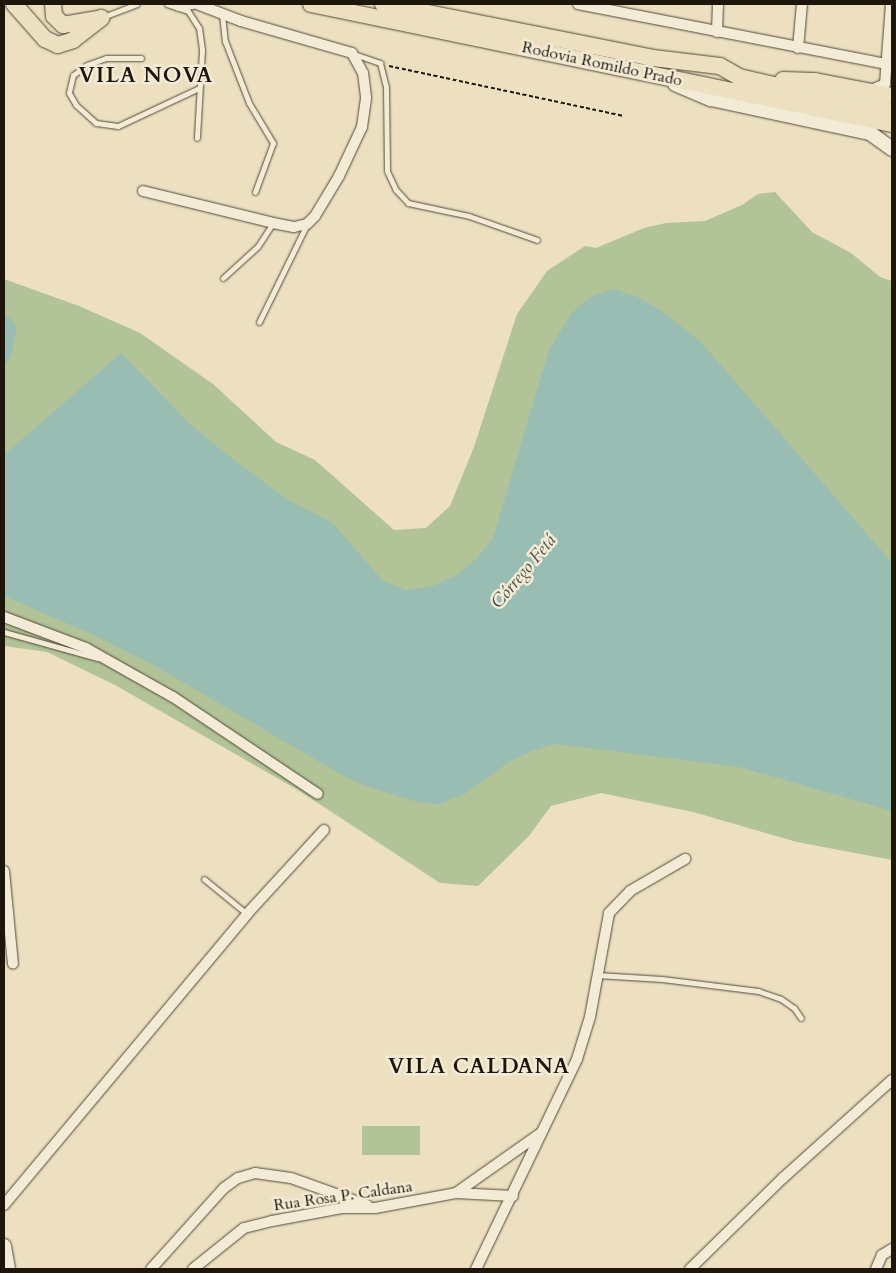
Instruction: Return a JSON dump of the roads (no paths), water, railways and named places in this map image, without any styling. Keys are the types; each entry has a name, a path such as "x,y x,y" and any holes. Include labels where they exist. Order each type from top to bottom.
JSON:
{"main road":[{"path":"14,4 45,39 58,45 74,40 101,18"},
{"path":"53,4 54,16 64,25 101,18"},
{"name":"Rodovia Romildo Prado","path":"311,4 892,124"},
{"name":"Rodovia Romildo Prado","path":"383,4 653,58 720,66 739,77 892,112"},
{"path":"720,66 772,78 892,96"}],"street":[{"path":"179,6 193,4"},
{"path":"143,191 273,223 294,226 307,224 315,216 339,176 362,128 366,97 363,72 352,52 241,21 222,12 197,4"},
{"path":"578,4 624,8 717,32 889,65"},
{"path":"717,32 718,4"},
{"path":"798,48 802,4"},
{"path":"865,91 885,84 889,65 891,4"},
{"path":"651,74 711,99 870,134 892,149"},
{"path":"4,617 86,648 172,698 318,794"},
{"path":"4,1205 247,914 324,830"},
{"path":"476,1269 513,1196 577,1059 590,1017 609,913 615,904 630,891 685,859"},
{"path":"4,871 13,964"},
{"path":"690,1269 783,1178 892,1080"},
{"path":"456,1193 543,1132"},
{"path":"151,1269 224,1188 238,1178 255,1173 291,1178 375,1208"},
{"name":"Rua Rosa P. Caldana","path":"193,1269 244,1228 342,1208 375,1208 456,1193 513,1196"},
{"path":"4,1246 8,1269"},
{"path":"876,1269 882,1255 892,1249"}],"lane":[{"path":"101,18 137,4"},
{"path":"167,4 179,6 195,18 199,28 202,50 198,138"},
{"path":"222,12 223,33 230,55 249,103 273,143 255,192"},
{"path":"352,52 380,62 386,87 387,171 396,190 408,202 495,224 537,240"},
{"path":"141,58 106,58 88,65 73,75 69,93 76,105 96,123 118,126 199,88"},
{"path":"224,278 258,246 273,223"},
{"path":"259,322 307,224"},
{"path":"4,632 110,662"},
{"path":"204,880 247,914"},
{"path":"597,975 662,979 758,991 781,1000 794,1008 801,1018"}],"water":[{"name":"Córrego Fetá","path":"613,289 638,297 660,310 701,342 892,563 892,811 739,767 556,744 532,751 509,762 466,793 439,805 414,801 366,786 342,775 155,666 87,632 4,596 4,455 121,353 188,422 221,450 288,500 333,523 383,581 407,590 432,586 457,575 477,558 493,538 549,350 571,314 590,297"},
{"path":"4,312 17,327 11,356 4,368"}],"district":[{"name":"VILA NOVA","path":"146,76"},
{"name":"VILA CALDANA","path":"479,1067"}]}
